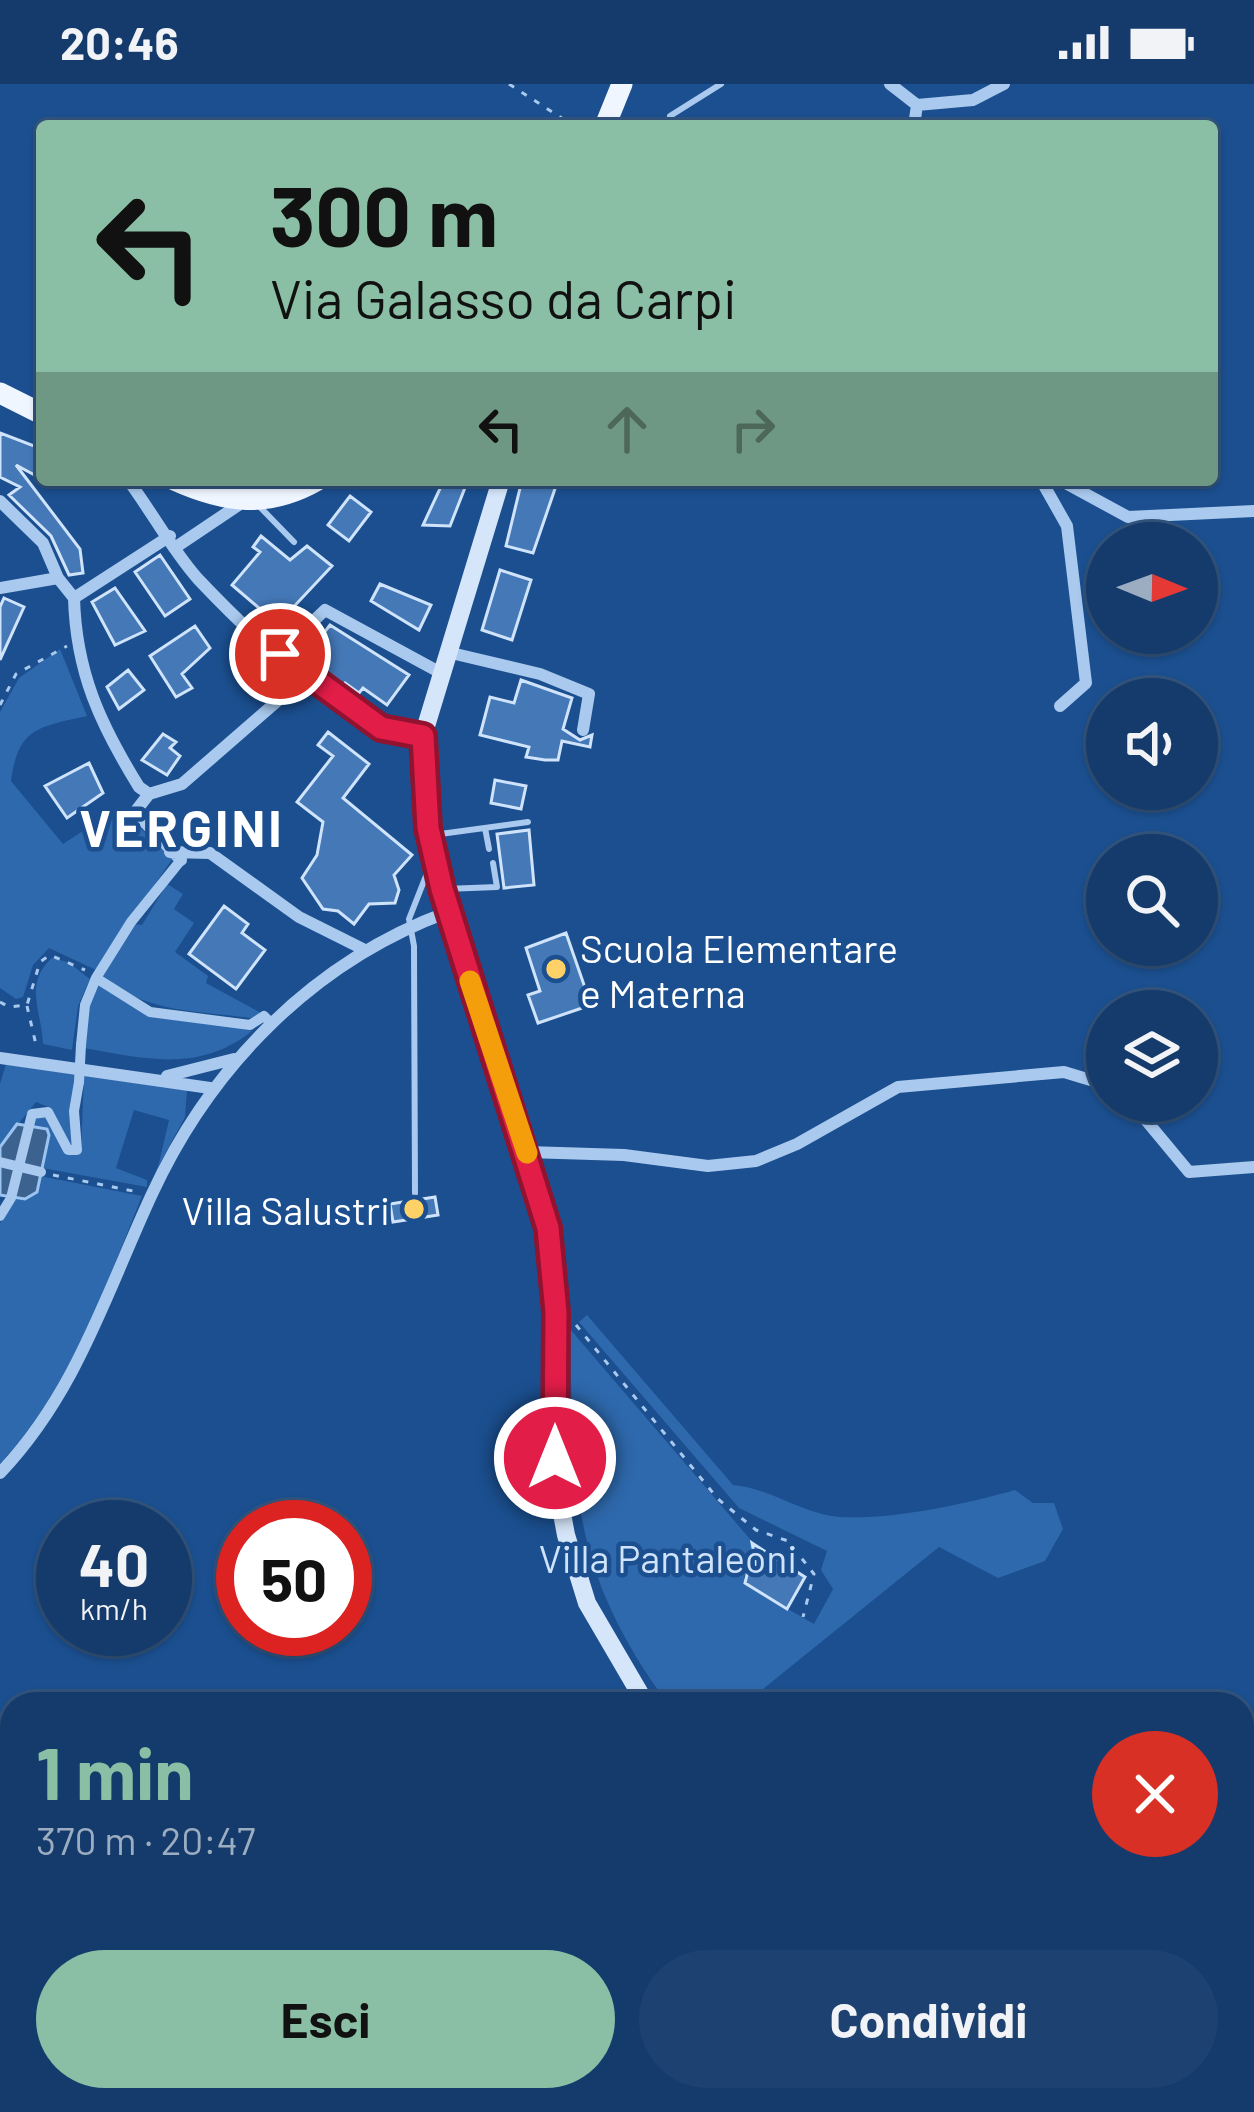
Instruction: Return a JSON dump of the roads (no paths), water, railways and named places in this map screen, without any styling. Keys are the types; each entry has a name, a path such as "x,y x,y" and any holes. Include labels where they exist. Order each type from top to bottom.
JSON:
{"main road":[{"path":"607,120 622,84"},
{"path":"0,393 36,411"},
{"path":"195,486 250,502 280,498 305,486"},
{"path":"498,486 423,736 431,844 548,1228 556,1312 555,1476 566,1535 587,1603 639,1692"}],"street":[{"path":"890,84 916,105 973,100 1004,84"},
{"path":"915,120 916,105"},
{"path":"132,486 196,576 305,677 381,728 423,736"},
{"path":"1044,486 1067,526 1086,683 1060,706"},
{"path":"1071,486 1127,517 1254,512"},
{"path":"0,501 43,543 58,578 74,598 75,644 98,722 139,787 149,794"},
{"path":"74,598 250,502"},
{"path":"0,588 58,578"},
{"path":"280,654 325,610 441,673"},
{"path":"447,652 540,674 589,694 584,730"},
{"path":"175,856 135,812 149,794 182,784 305,677"},
{"path":"175,856 209,853 299,917 363,949"},
{"path":"0,1216 11,1198 28,1125 37,1111 48,1112 68,1150 77,1150 74,1111 86,1005 97,978 175,856"},
{"path":"0,1473 64,1393 151,1195 210,1088 272,1024 363,949 448,912"},
{"path":"97,978 150,1012 250,1025 264,1016 272,1024"},
{"path":"149,1077 196,1072 241,1056"},
{"path":"0,1058 210,1088"},
{"path":"526,1152 624,1155 708,1166 756,1160 797,1144 898,1087 1010,1073 1064,1072 1086,1079"},
{"path":"1147,1122 1189,1172 1254,1167"},
{"path":"0,1162 41,1172"}],"lane":[{"path":"669,120 721,84"},
{"path":"250,502 294,542"},
{"path":"415,1193 414,946 409,926 431,844 485,828 528,822"},
{"path":"485,828 489,849"},
{"path":"442,889 497,887 494,863"}],"place":[{"name":"Scuola Elementare e Materna","path":"556,969"},
{"name":"Villa Salustri","path":"414,1209"}],"district":[{"name":"VERGINI","path":"182,826"}],"park label":[{"name":"Villa Pantaleoni","path":"668,1557"}]}
